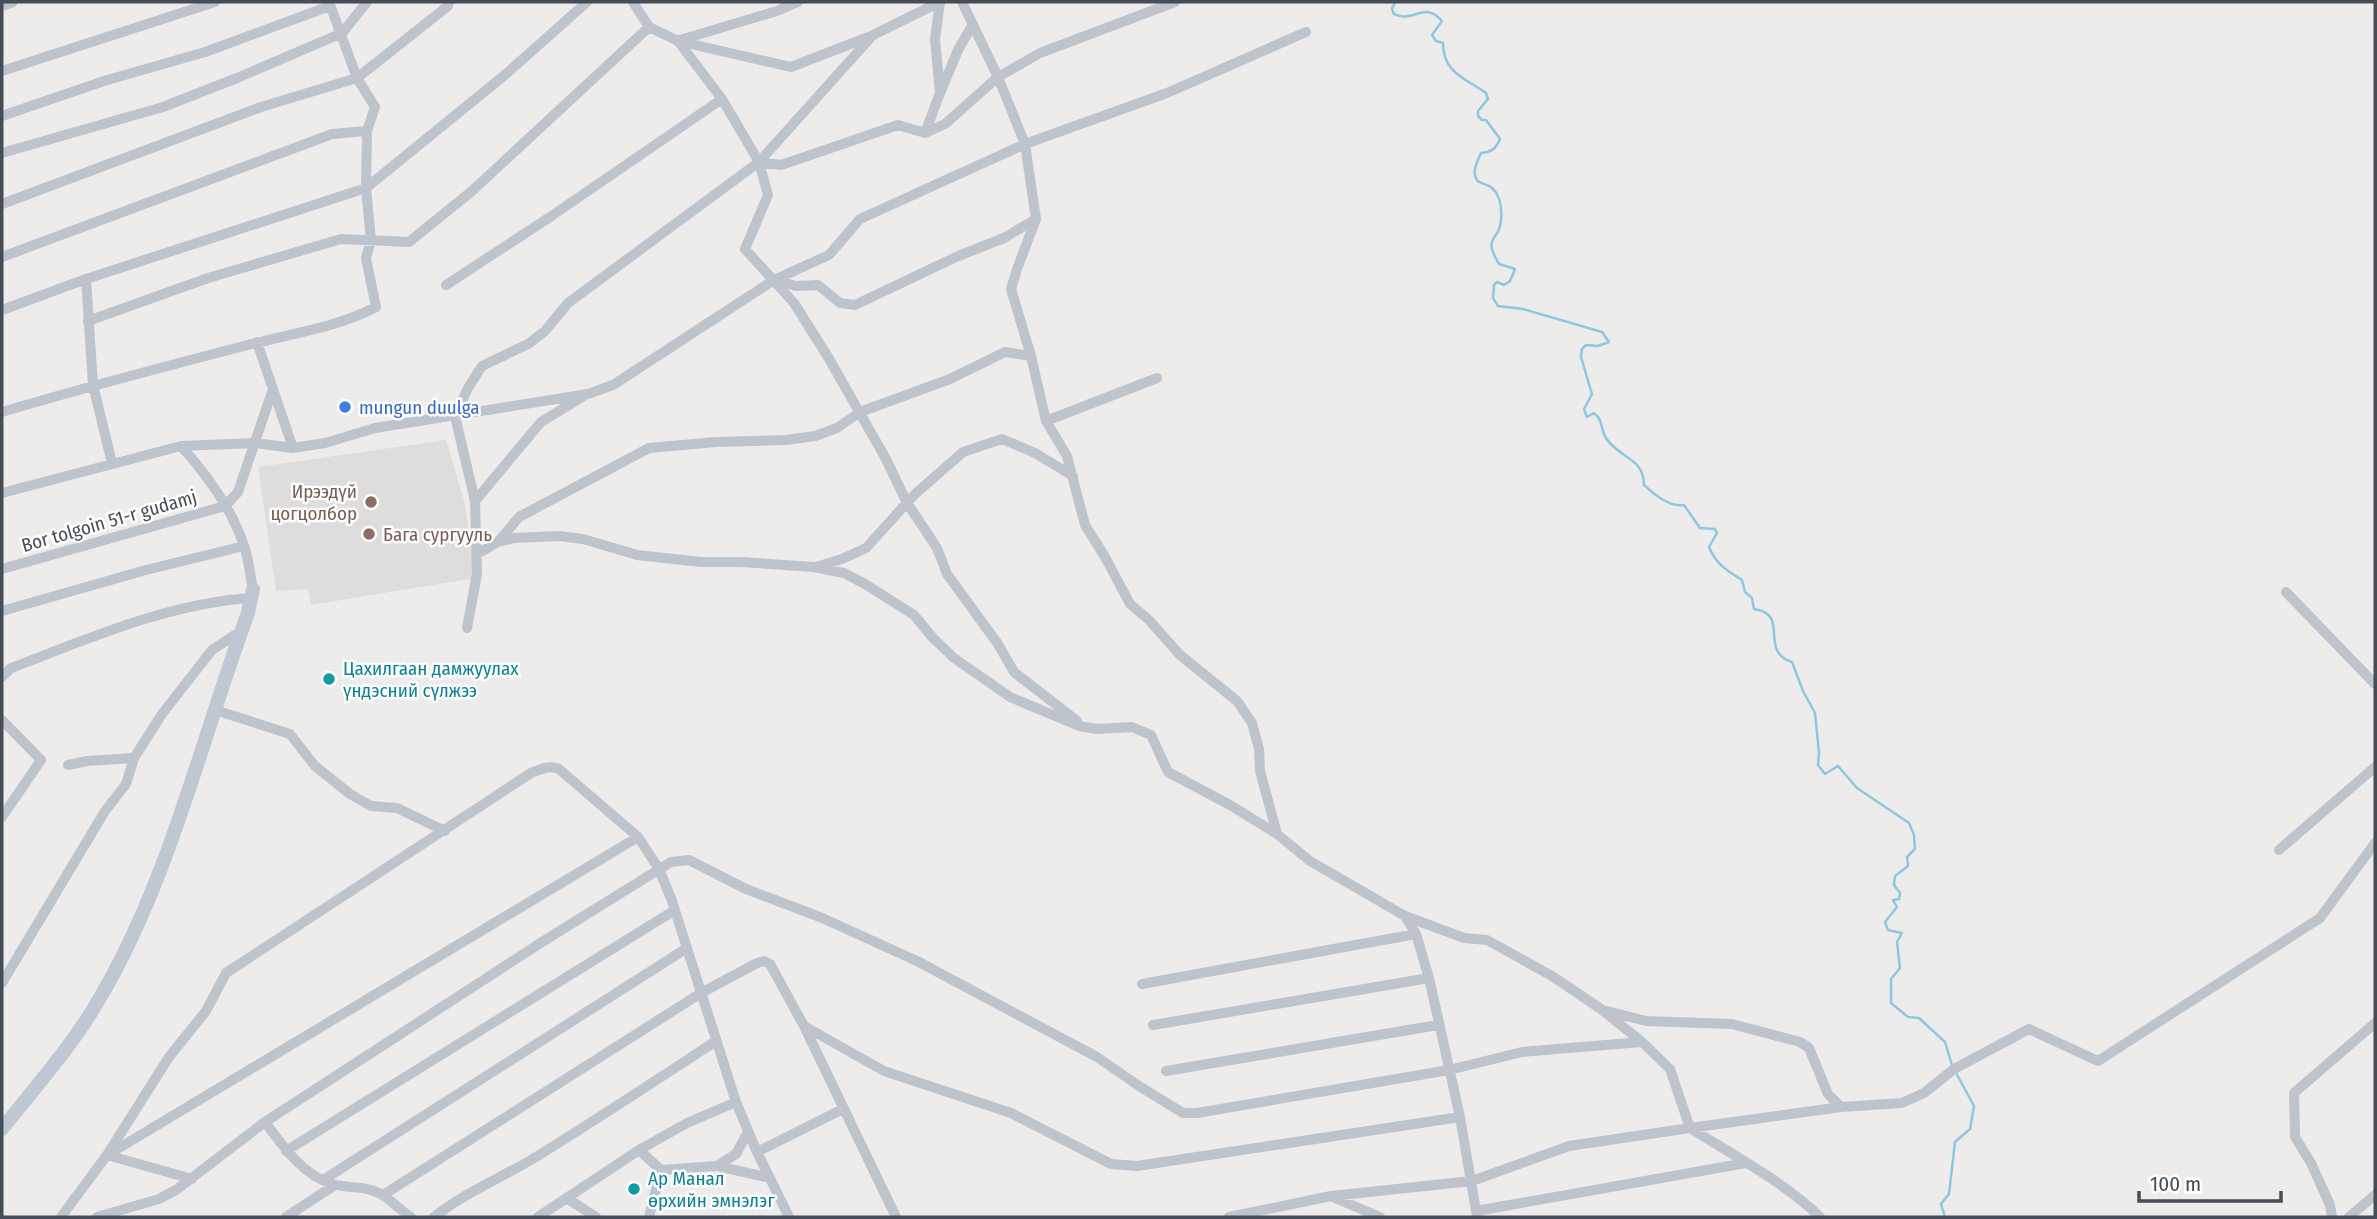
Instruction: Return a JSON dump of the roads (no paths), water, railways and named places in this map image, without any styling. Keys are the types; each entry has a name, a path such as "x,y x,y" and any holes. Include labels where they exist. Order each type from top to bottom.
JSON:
{"street":[{"path":"2,6 13,2"},
{"path":"2,71 215,2"},
{"path":"2,153 163,107 237,78 342,33 367,2"},
{"path":"2,204 261,107 357,78 448,6 449,2"},
{"path":"2,310 86,279 366,188 506,74 587,2"},
{"path":"633,2 649,27 678,41 791,67 873,35 940,2"},
{"path":"678,41 776,12 798,2"},
{"path":"940,2 935,39 940,93"},
{"path":"962,2 998,77 1025,144 1036,219 1011,289 1031,356 1046,421 1067,456 1085,525 1130,604 1149,620 1180,655 1237,701 1252,723 1259,749 1260,771 1277,834"},
{"path":"759,162 781,165 898,125 925,133 944,124 998,77 1040,53 1175,2"},
{"path":"2,117 104,81 205,52 329,4 357,78 376,107 367,131 366,188 371,240 366,258 376,307 310,330 93,385 2,412"},
{"path":"925,133 958,50 973,24"},
{"path":"88,321 221,274 341,239 409,242 472,191 649,27"},
{"path":"2,493 181,446 255,443 293,448 325,443 375,428 587,394 613,385 775,280 829,255 860,219 1025,144 1167,93 1306,32"},
{"path":"467,628 478,574 475,501 455,416 482,366 528,344 545,331 568,303 759,162 873,35"},
{"path":"678,41 722,99 759,162 768,195 746,249 794,303 860,412 907,503 937,548 947,575 998,644 1014,673 1074,719 1097,729"},
{"path":"446,285 551,217 722,99"},
{"path":"2,257 332,134 367,131"},
{"path":"775,280 796,286 818,285 840,303 855,305 956,257 1004,238 1036,219"},
{"path":"86,279 93,385 112,463"},
{"path":"257,342 293,448"},
{"path":"498,542 519,517 649,448 815,436 837,428 860,412 950,379 1005,352 1031,356"},
{"path":"1046,421 1157,378"},
{"path":"225,506 238,492 273,389"},
{"path":"475,501 541,422 587,394"},
{"path":"814,568 866,548 907,503 963,452 1002,439 1035,453 1073,476"},
{"path":"2,1129 86,1020 112,977 137,924 170,842 252,593 244,546 225,506 209,480 181,446"},
{"name":"Bor tolgoin 51-r gudamj","path":"2,569 225,506"},
{"path":"477,554 498,542 514,538 559,536 583,539 637,555 701,562 742,562 814,568 844,573 914,615 954,658 1010,697 1079,726 1097,729 1132,727 1151,735 1168,772 1277,834 1310,861 1405,916 1464,938 1487,940 1552,976 1601,1009 1670,1069 1690,1128 1746,1163 1820,1217"},
{"path":"2,611 146,570 244,546"},
{"path":"2286,592 2375,684"},
{"path":"2,677 11,668 155,617 252,593"},
{"path":"2,983 104,811 126,785 134,758 162,714 212,650 241,631"},
{"path":"215,710 290,734 314,766 351,794 372,806 397,808 445,831"},
{"path":"2,720 41,760 2,817"},
{"path":"68,765 134,758"},
{"path":"61,1217 107,1155 169,1057 206,1011 226,973 544,767 559,769 638,838 659,869 675,910 736,1102 789,1217"},
{"path":"2279,850 2375,767"},
{"path":"107,1155 638,838"},
{"path":"1228,1217 1331,1196 1472,1181 1569,1146 1841,1107 1902,1103 1924,1093 1954,1069 2029,1029 2098,1061 2320,918 2375,843"},
{"path":"97,1217 159,1199 192,1179 265,1122 671,862 689,860 746,889 820,917 917,961 1097,1057 1183,1113 1197,1113 1449,1070 1522,1052 1642,1042"},
{"path":"286,1151 675,910"},
{"path":"1405,916 1416,934 1429,978 1460,1117 1477,1214 1746,1163"},
{"path":"1142,984 1416,934"},
{"path":"323,1180 687,948"},
{"path":"383,1195 701,993 764,961 771,964 804,1026 896,1217"},
{"path":"1153,1026 1429,978"},
{"path":"1601,1009 1646,1021 1732,1024 1800,1042 1809,1048 1828,1094 1841,1107"},
{"path":"2332,1217 2311,1163 2295,1137 2294,1093 2375,1023"},
{"path":"1166,1071 1438,1025"},
{"path":"804,1026 884,1071 1011,1113 1111,1164 1138,1166 1460,1117"},
{"path":"434,1217 450,1204 528,1162 716,1041"},
{"path":"538,1217 639,1150 687,1122 736,1102"},
{"path":"757,1152 843,1109"},
{"path":"265,1122 286,1151 323,1180 335,1185 360,1186 383,1195 411,1217"},
{"path":"717,1166 736,1154 748,1132"},
{"path":"639,1150 661,1170 717,1166 770,1178"},
{"path":"107,1155 192,1179"},
{"path":"649,1217 661,1170"},
{"path":"286,1217 335,1185"},
{"path":"2349,1217 2375,1195"},
{"path":"1331,1196 1380,1217"},
{"path":"568,1199 596,1217"},
{"path":"388,1217 397,1208"}],"waterway":[{"path":"1395,2 1392,9 1394,14 1407,16 1430,12 1436,15 1442,21 1432,35 1436,41 1443,43 1451,68 1486,93 1488,99 1478,111 1478,116 1486,120 1500,139 1493,149 1481,153 1475,177 1497,194 1500,202 1500,226 1493,239 1492,248 1499,264 1515,269 1510,281 1504,285 1497,282 1494,285 1493,298 1498,306 1523,309 1602,332 1609,342 1598,346 1586,345 1582,349 1581,357 1592,394 1584,409 1587,417 1594,413 1597,416 1606,438 1640,469 1644,485 1648,489 1668,502 1684,505 1700,528 1715,529 1717,533 1709,547 1712,553 1722,566 1742,580 1745,592 1752,598 1754,609 1770,616 1778,652 1792,662 1815,713 1818,765 1825,774 1838,766 1857,788 1909,823 1914,835 1915,849 1907,857 1908,866 1895,876 1894,885 1900,893 1899,899 1893,900 1897,907 1885,922 1888,930 1902,933 1897,942 1900,968 1891,979 1891,1003 1908,1017 1919,1018 1945,1042 1952,1065"},
{"path":"1945,1217 1941,1204 1949,1194 1955,1142 1970,1129 1974,1106 1955,1071"}],"place":[{"name":"mungun duulga","path":"345,407"},
{"name":"Ирээдүй цогцолбор","path":"371,502"},
{"name":"Бага сургууль","path":"369,534"},
{"name":"Цахилгаан дамжуулах үндэсний сүлжээ","path":"329,679"},
{"name":"Ар Манал өрхийн эмнэлэг","path":"634,1189"}]}
